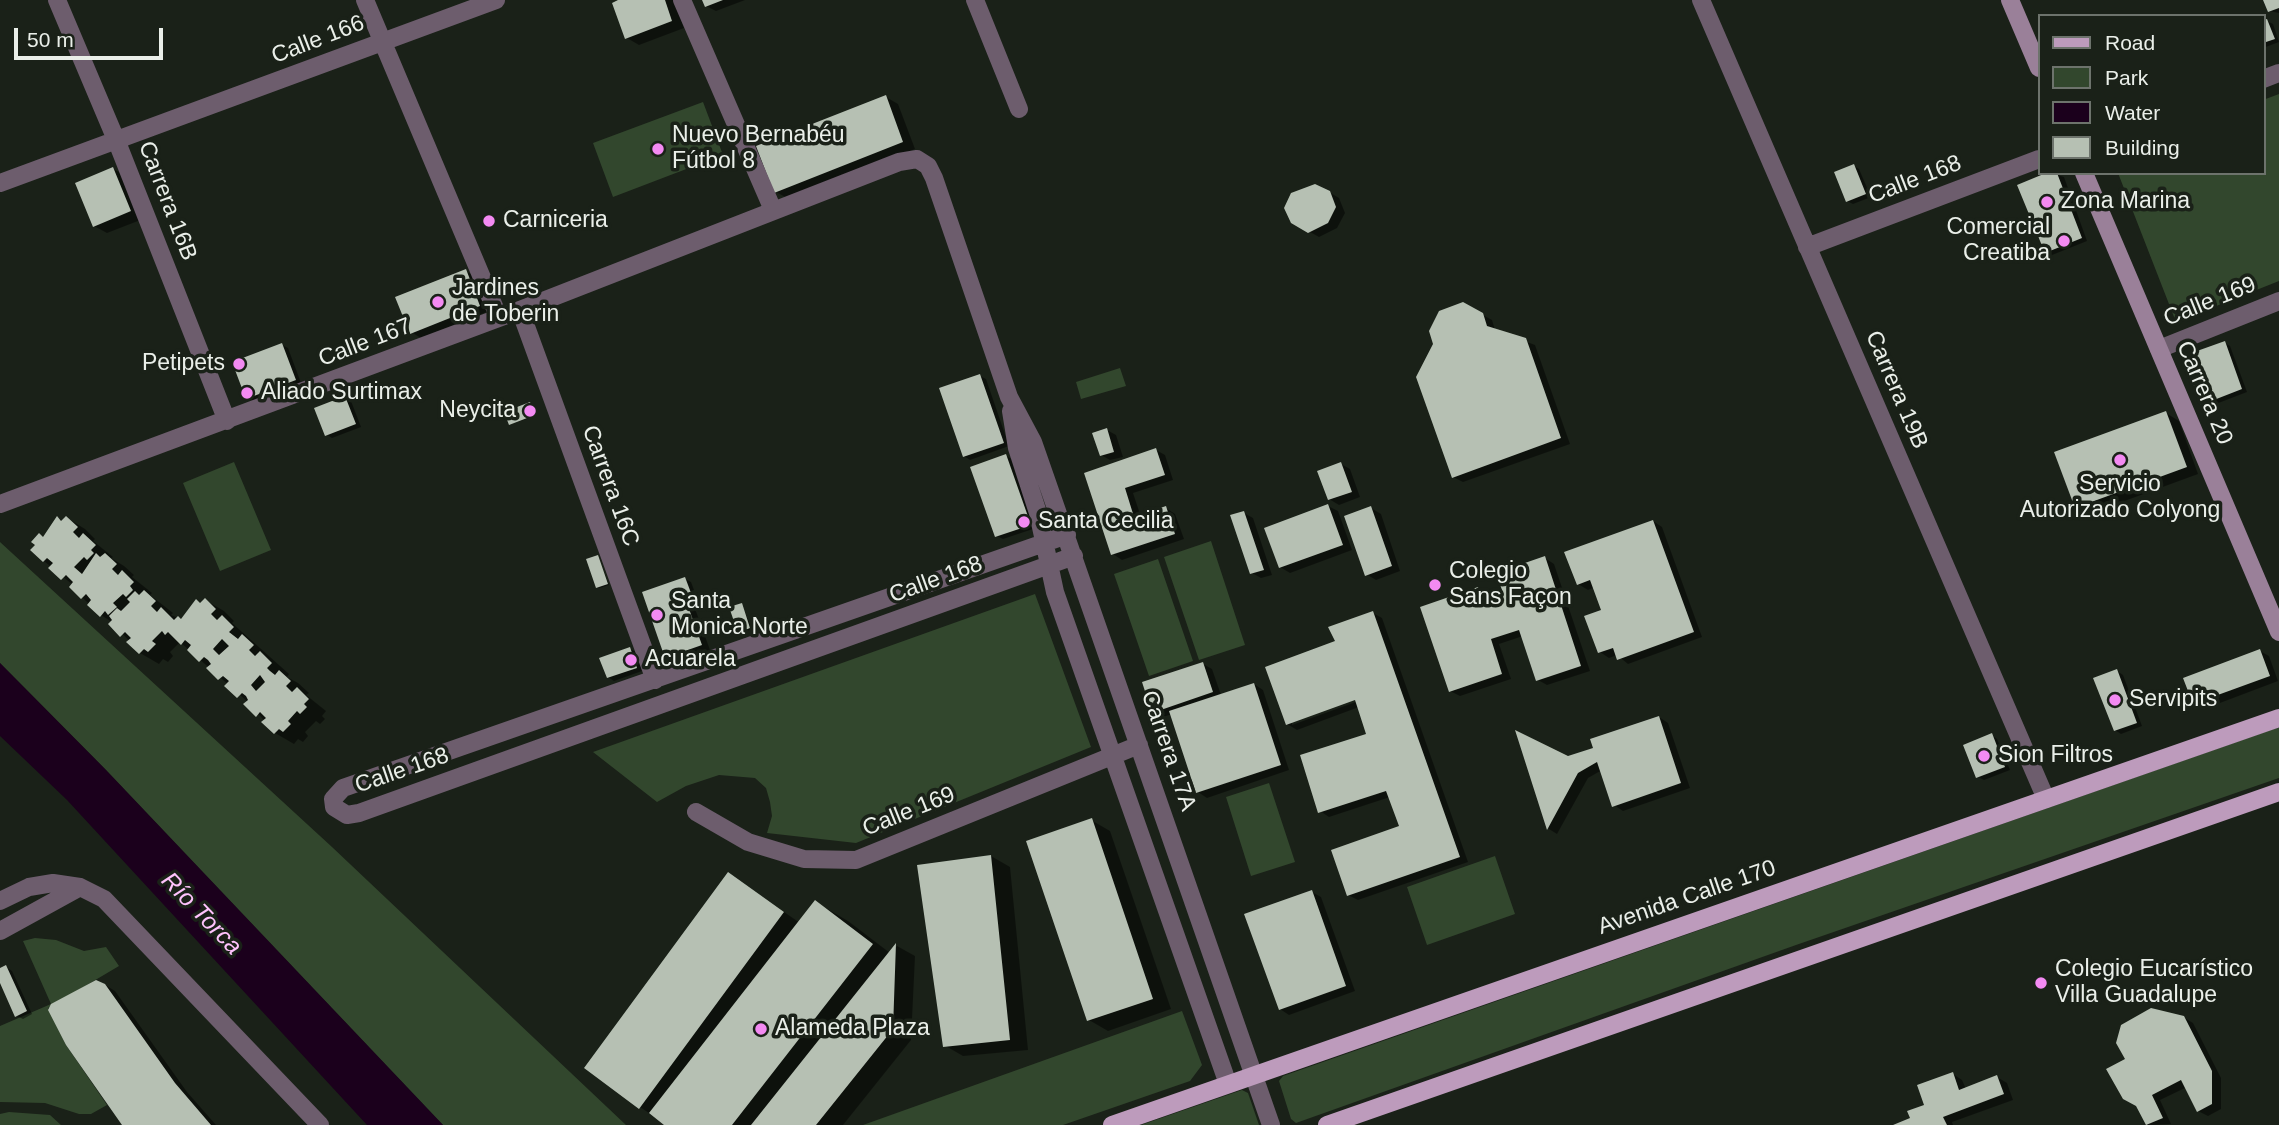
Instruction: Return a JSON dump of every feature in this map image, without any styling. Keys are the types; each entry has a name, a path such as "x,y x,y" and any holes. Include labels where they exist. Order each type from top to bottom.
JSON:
{"main road":[{"path":"2010,0 2038,66"},
{"name":"Carrera 20","path":"2085,175 2279,632"},
{"name":"Avenida Calle 170","path":"1112,1125 2279,718"},
{"path":"1327,1125 2279,792"}],"street":[{"name":"Carrera 16B","path":"57,0 117,142 227,421"},
{"path":"365,0 499,318"},
{"name":"Calle 166","path":"0,183 496,0"},
{"path":"682,0 773,211"},
{"path":"975,0 1019,109"},
{"name":"Carrera 19B","path":"1701,0 2046,799"},
{"name":"Calle 167","path":"0,504 499,318 899,162 917,159 928,166 934,178"},
{"name":"Calle 168","path":"1807,247 2038,159"},
{"name":"Carrera 17A","path":"934,178 1009,397 1033,442 1067,535 1271,1125"},
{"name":"Calle 169","path":"2159,349 2279,300"},
{"name":"Carrera 16C","path":"520,310 655,680"},
{"name":"Carrera 17A","path":"1009,397 1017,448 1044,542 1055,592 1228,1084"},
{"name":"Calle 168","path":"1067,535 343,788 332,799 334,807 347,815 359,813 1074,556"},
{"name":"Calle 169","path":"696,812 748,842 804,859 856,860 1139,745"},
{"path":"0,901 42,884 66,883 80,887 113,906 320,1125"},
{"path":"0,931 80,887"}],"green space":[{"path":"2279,94 2279,281 2176,322 2119,175 2265,175 2265,99"},
{"name":"Nuevo Bernabéu Fútbol 8","path":"703,102 723,155 613,197 593,143"},
{"path":"1120,368 1126,386 1081,399 1076,382"},
{"path":"234,462 271,550 220,571 183,483"},
{"path":"1211,541 1245,645 1199,660 1164,557"},
{"path":"0,542 332,847 626,1125 443,1125 106,770 0,663"},
{"path":"1158,559 1193,661 1149,676 1114,574"},
{"path":"1035,594 1091,747 856,843 767,833 772,816 770,802 766,788 755,778 719,775 686,786 657,802 593,752"},
{"path":"2279,727 2279,778 1796,945 1296,1123 1291,1119 1279,1081 1283,1076"},
{"path":"1269,783 1295,862 1251,876 1226,797"},
{"path":"1495,856 1515,914 1427,945 1407,887"},
{"path":"35,938 56,940 84,951 106,947 119,966 48,1008 66,1045 107,1105 91,1114 79,1114 45,1103 0,1102 0,1026 51,1004 23,941"},
{"path":"1182,1011 1202,1065 1190,1081 1063,1125 863,1125"},
{"path":"1242,1090 1248,1093 1259,1125 1141,1125"},
{"path":"9,1112 50,1115 61,1125 0,1125 0,1114"}],"water":[{"name":"Río Torca","path":"0,663 106,770 443,1125 367,1125 67,800 0,736"}],"building":[{"path":"618,0 665,0 672,21 625,39 612,3"},
{"path":"702,0 723,0 705,7"},
{"path":"2263,0 2279,0 2279,8 2268,12"},
{"path":"2265,20 2275,39 2265,42"},
{"path":"886,95 903,142 774,193 756,146"},
{"path":"1854,164 1866,194 1846,202 1834,172"},
{"path":"113,167 131,211 93,227 75,183"},
{"path":"2041,175 2058,175 2082,238 2045,253 2017,185"},
{"path":"1315,184 1330,191 1336,207 1328,223 1308,233 1291,223 1284,208 1291,193"},
{"name":"Jardines de Toberin","path":"466,269 480,306 410,334 395,297"},
{"path":"1463,302 1483,313 1487,326 1526,338 1561,438 1452,478 1416,377 1433,344 1429,331 1439,311"},
{"path":"2225,341 2242,389 2201,405 2183,356"},
{"path":"282,343 296,380 246,399 232,362"},
{"path":"980,374 1004,443 963,457 939,388"},
{"path":"345,396 356,424 325,436 314,408"},
{"path":"530,402 535,415 509,425 504,412"},
{"name":"Servicio Autorizado Colyong","path":"2166,411 2187,467 2075,508 2054,452"},
{"path":"1107,428 1114,452 1100,456 1092,433"},
{"path":"1156,448 1165,475 1125,488 1134,517 1166,506 1175,534 1111,555 1084,473"},
{"path":"1006,454 1031,525 995,537 970,467"},
{"path":"1341,462 1352,492 1328,500 1317,471"},
{"path":"1328,504 1343,545 1279,568 1264,528"},
{"path":"1371,506 1392,566 1365,576 1344,516"},
{"path":"1244,511 1264,570 1250,574 1230,515"},
{"path":"57,516 61,521 66,516 78,527 73,532 79,538 83,533 96,545 91,550 94,553 87,560 84,557 74,567 82,574 96,553 100,557 105,553 117,564 112,569 118,575 122,570 134,582 130,586 133,590 113,603 117,607 108,615 105,611 100,617 87,605 91,600 86,594 81,599 69,587 73,582 66,575 61,580 48,568 53,563 47,558 43,562 30,550 35,545 31,542 39,533 43,537"},
{"path":"1653,520 1694,632 1617,660 1613,648 1598,653 1584,616 1601,610 1590,580 1577,585 1564,552"},
{"path":"598,555 608,584 596,588 586,559"},
{"path":"1545,556 1581,666 1536,681 1519,630 1491,639 1502,674 1449,692 1420,607 1478,587 1481,596 1502,590 1496,573"},
{"path":"685,577 691,593 684,595 702,645 665,658 642,592"},
{"path":"144,590 156,601 151,606 157,612 161,607 174,620 178,616 181,619 196,599 200,603 205,598 216,609 211,614 217,620 222,615 234,627 229,632 238,639 242,634 254,645 249,650 255,656 260,651 272,663 267,668 270,671 275,675 279,670 291,681 286,686 292,692 297,687 309,699 304,704 307,707 300,714 297,711 288,721 291,724 283,732 279,729 274,734 261,722 266,718 260,712 256,717 243,704 248,700 246,696 242,693 237,698 224,686 229,681 223,676 218,680 206,668 211,664 208,660 204,657 199,662 187,650 191,645 185,640 181,645 168,632 165,635 162,631 152,641 156,644 148,652 144,649 139,654 126,642 131,638 125,632 120,637 108,624 112,620 109,616 117,608 121,611 130,602 127,599 135,591 139,595","holes":["222,639 229,646 219,655 213,649","260,675 265,682 256,691 251,685"]},
{"path":"742,603 750,628 738,633 729,607"},
{"path":"1373,611 1460,857 1347,896 1331,850 1399,826 1386,791 1318,813 1300,755 1366,734 1355,700 1286,725 1265,667 1335,641 1328,627"},
{"path":"630,647 637,668 607,678 599,658"},
{"path":"2260,649 2270,676 2193,704 2183,678"},
{"path":"1203,662 1213,692 1152,713 1142,682"},
{"name":"Servipits","path":"2117,669 2137,723 2114,731 2093,678"},
{"path":"1254,683 1281,765 1196,793 1169,711"},
{"path":"1659,716 1681,783 1612,807 1597,762 1578,773 1547,830 1515,730 1568,756 1593,748 1590,739"},
{"name":"Sion Filtros","path":"1992,733 2005,767 1976,778 1963,745"},
{"path":"1092,818 1153,999 1087,1021 1026,841"},
{"path":"991,855 1010,1040 943,1047 917,865"},
{"path":"728,872 784,912 639,1109 584,1068"},
{"path":"1312,890 1346,986 1279,1010 1244,914"},
{"name":"Alameda Plaza","path":"815,900 873,944 732,1125 664,1125 649,1113"},
{"path":"896,943 893,1029 816,1125 751,1125"},
{"path":"6,965 27,1011 15,1017 0,983 0,968"},
{"path":"96,980 105,984 175,1083 211,1125 122,1125 66,1045 48,1010 51,1004"},
{"path":"2151,1008 2184,1016 2212,1071 2212,1104 2197,1112 2181,1080 2152,1095 2163,1118 2146,1125 2136,1106 2123,1099 2106,1069 2125,1059 2116,1043 2121,1025"},
{"path":"1953,1072 1959,1090 1997,1075 2004,1094 1943,1117 1947,1125 1893,1125 1910,1118 1907,1111 1924,1105 1917,1085"}],"place":[{"name":"Nuevo Bernabéu Fútbol 8","path":"658,149"},
{"name":"Zona Marina","path":"2047,202"},
{"name":"Carniceria","path":"489,221"},
{"name":"Comercial Creatiba","path":"2064,241"},
{"name":"Jardines de Toberin","path":"438,302"},
{"name":"Petipets","path":"239,364"},
{"name":"Aliado Surtimax","path":"247,393"},
{"name":"Neycita","path":"530,411"},
{"name":"Servicio Autorizado Colyong","path":"2120,460"},
{"name":"Santa Cecilia","path":"1024,522"},
{"name":"Colegio Sans Façon","path":"1435,585"},
{"name":"Santa Monica Norte","path":"657,615"},
{"name":"Acuarela","path":"631,660"},
{"name":"Servipits","path":"2115,700"},
{"name":"Sion Filtros","path":"1984,756"},
{"name":"Colegio Eucarístico Villa Guadalupe","path":"2041,983"},
{"name":"Alameda Plaza","path":"761,1029"}]}
